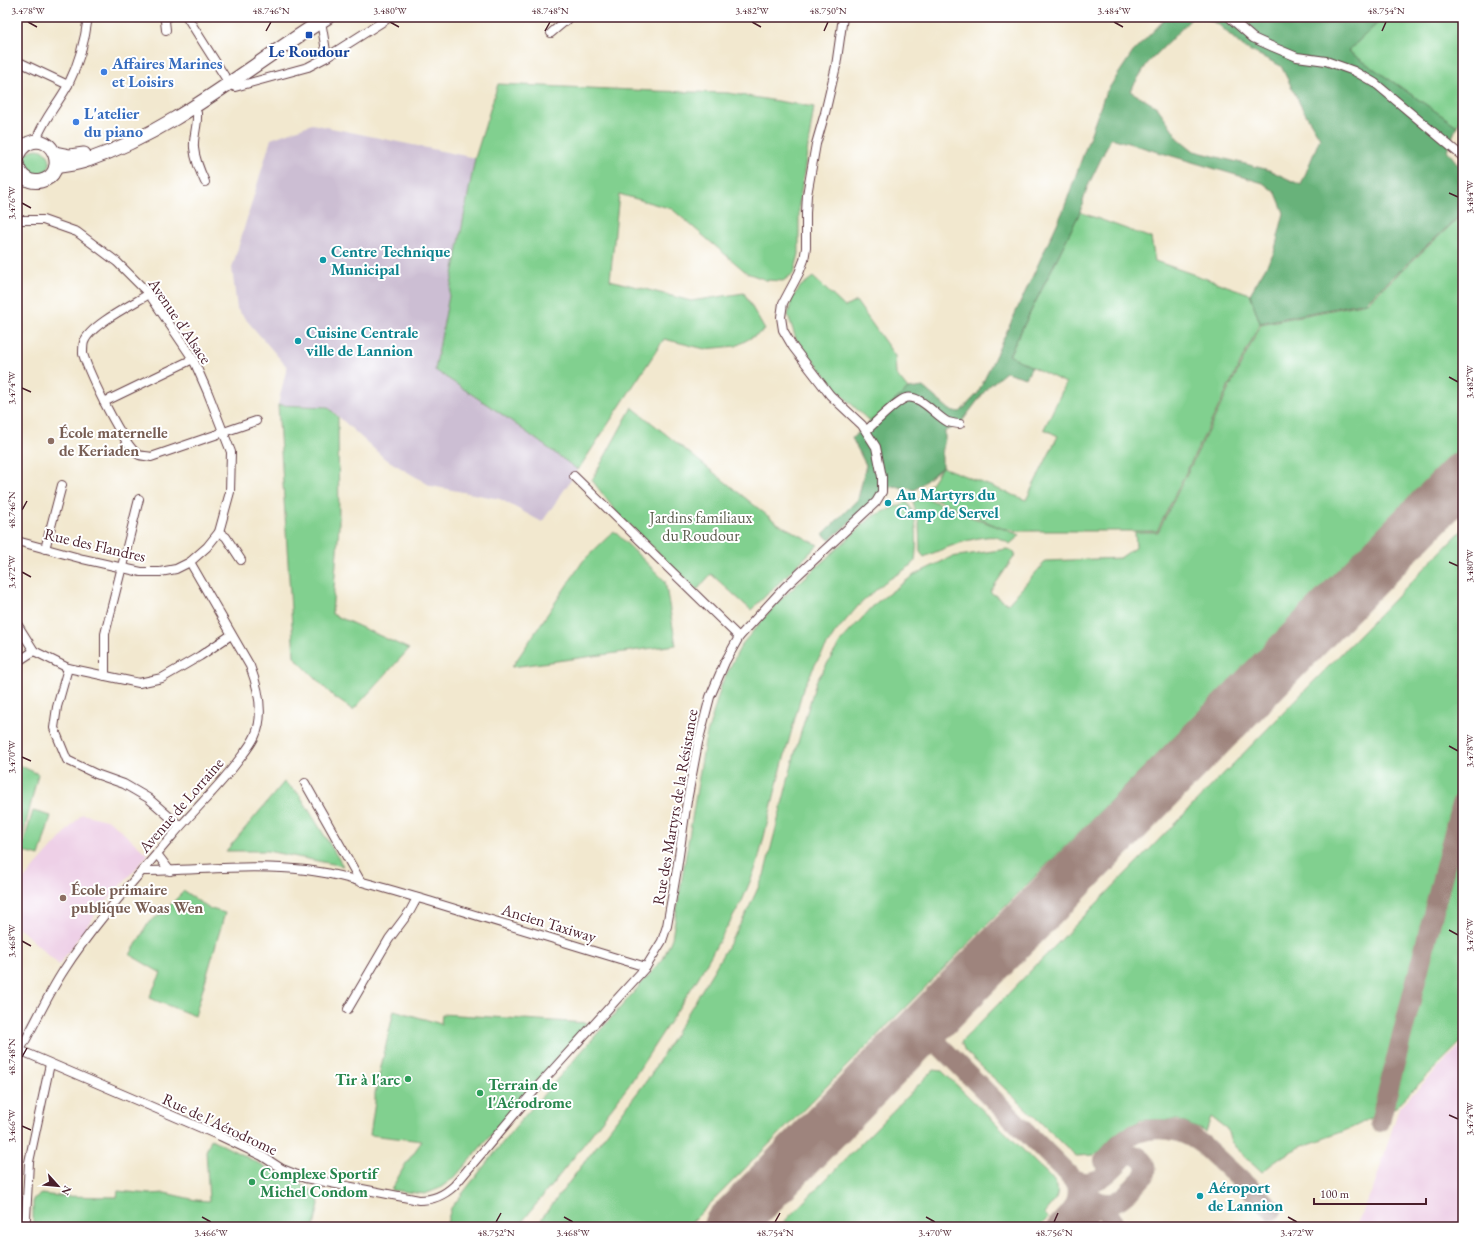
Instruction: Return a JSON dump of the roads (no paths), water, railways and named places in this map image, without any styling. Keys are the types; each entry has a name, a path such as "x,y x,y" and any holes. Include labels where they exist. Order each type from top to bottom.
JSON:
{"main road":[{"path":"56,168 87,161 129,144 160,128 193,109 324,20"},
{"path":"46,146 57,159 56,168 52,174 44,180 28,180 20,173 17,165 18,153 26,145 46,146 70,156 88,153 119,142 193,109"},
{"path":"17,188 28,180"}],"street":[{"path":"46,146 39,132 68,85 77,66 85,41 88,17"},
{"path":"166,30 165,21 167,17"},
{"path":"187,17 227,80 228,84 235,87 308,68 328,57 390,17"},
{"path":"551,33 570,17"},
{"name":"Rue des Martyrs de la Résistance","path":"418,1200 429,1200 439,1197 454,1186 540,1084 646,967 662,940 667,926 695,758 710,697 725,662 739,637 785,587 876,502 882,492 882,477 876,447 862,425 830,395 793,346 783,330 781,317 783,303 799,274 804,260 806,248 807,195 816,144 836,66 842,17"},
{"path":"1229,17 1253,38 1297,57 1326,61 1354,71 1375,83 1463,157"},
{"path":"324,20 322,27 328,57"},
{"path":"17,61 68,85"},
{"path":"193,109 197,113 198,124 194,148 196,160 205,182"},
{"path":"45,123 46,146"},
{"name":"Avenue d'Alsace","path":"17,220 43,220 77,232 117,262 149,294 193,359 231,452 230,492 219,532 207,547 190,562"},
{"path":"149,294 100,324 88,334 83,344 83,353 104,402 114,422 130,446 139,455 151,457 256,421"},
{"path":"104,402 193,359"},
{"path":"866,432 898,403 906,398 912,398 922,403 948,422 960,424"},
{"path":"574,476 739,637"},
{"path":"45,549 62,485"},
{"path":"105,676 105,634 139,499"},
{"path":"219,532 226,537 241,560"},
{"name":"Rue des Flandres","path":"17,541 141,572 160,572 176,569 190,562"},
{"name":"Avenue de Lorraine","path":"19,1050 63,971 92,930 180,826 227,776 255,736 259,723 259,700 256,682 250,666 190,562"},
{"path":"17,624 34,651 68,668 139,683 162,678 200,656 231,635"},
{"path":"17,662 34,651"},
{"path":"68,668 57,707 54,728 67,760 96,774 124,784 148,798 180,826"},
{"path":"305,783 361,882"},
{"path":"157,854 170,871"},
{"name":"Ancien Taxiway","path":"142,871 260,866 307,870 361,882 417,898 646,967"},
{"path":"348,1009 389,939 410,911 417,898"},
{"name":"Rue de l'Aérodrome","path":"19,1050 220,1136 262,1156 293,1174 305,1178 418,1200"},
{"path":"24,1227 26,1218 29,1162 50,1064"}],"place":[{"name":"Le Roudour","path":"309,35"},
{"name":"Affaires Marines et Loisirs","path":"104,72"},
{"name":"L'atelier du piano","path":"76,122"},
{"name":"Centre Technique Municipal","path":"323,260"},
{"name":"Cuisine Centrale ville de Lannion","path":"298,341"},
{"name":"École maternelle de Keriaden","path":"51,441"},
{"name":"Au Martyrs du Camp de Servel","path":"888,503"},
{"name":"École primaire publique Woas Wen","path":"63,898"},
{"name":"Tir à l'arc","path":"408,1079"},
{"name":"Terrain de l'Aérodrome","path":"480,1093"},
{"name":"Complexe Sportif Michel Condom","path":"252,1182"},
{"name":"Aéroport de Lannion","path":"1200,1196"}],"park label":[{"name":"Jardins familiaux du Roudour","path":"701,526"}]}
